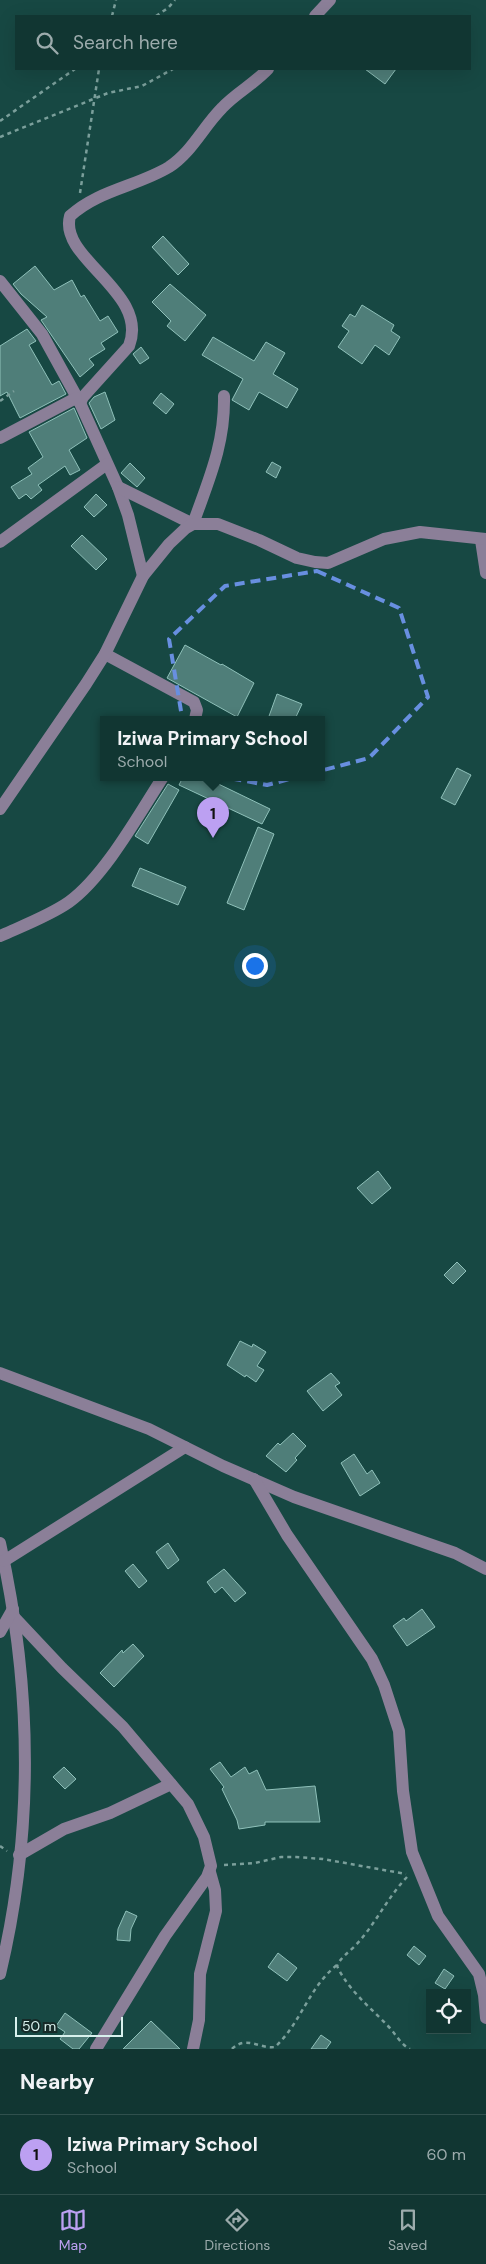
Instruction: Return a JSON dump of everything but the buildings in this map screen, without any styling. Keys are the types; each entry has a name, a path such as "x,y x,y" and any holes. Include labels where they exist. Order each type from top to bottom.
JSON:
{"street":[{"path":"316,15 330,0"},
{"path":"0,438 83,397 124,353 133,338 133,329 126,307 70,234 70,216 100,196 163,170 176,162 190,149 221,109 257,81 267,70"},
{"path":"0,281 42,334 78,400 118,487 128,515 143,576"},
{"path":"0,809 68,713 104,654 143,576 169,544 193,524 221,444 224,430 224,396"},
{"path":"0,542 107,464"},
{"path":"118,487 193,524 218,524 259,540 297,558 315,562 328,563 384,538 420,532 484,539 486,573"},
{"path":"104,654 194,702 195,716"},
{"path":"0,936 68,903 78,894 100,871 160,781"},
{"path":"0,1373 131,1422 294,1497 455,1553 486,1569"},
{"path":"0,1974 14,1911 20,1855 25,1715 14,1614 1,1553 185,1447"},
{"path":"254,1479 287,1535 372,1659 384,1685 399,1731 406,1820 412,1852 438,1916 479,1974 484,1995 486,2018"},
{"path":"0,1632 14,1614"},
{"path":"14,1614 62,1668 124,1727 194,1814 204,1837 215,1890 216,1912 200,1974 199,2020 193,2049"},
{"path":"20,1855 64,1829 110,1813 171,1784"},
{"path":"96,2049 165,1936 210,1869"}],"path":[{"path":"112,15 116,0"},
{"path":"158,15 168,8 175,0"},
{"path":"0,120 74,70"},
{"path":"78,209 99,70"},
{"path":"0,137 94,98 142,86 171,70"},
{"path":"0,401 14,391"},
{"path":"210,1869 255,1863 281,1857 296,1857 323,1859 410,1875 400,1885 363,1937 321,1980 291,2029 275,2047 267,2048 250,2042 238,2044 232,2049"},
{"path":"338,1964 338,1969 356,1996 388,2026 398,2040 410,2049"}],"highlighted area":[{"path":"317,571 399,608 428,697 369,758 267,785 191,771 169,639 225,586"}],"place":[{"name":"Iziwa Primary School","path":"213,838"}]}
